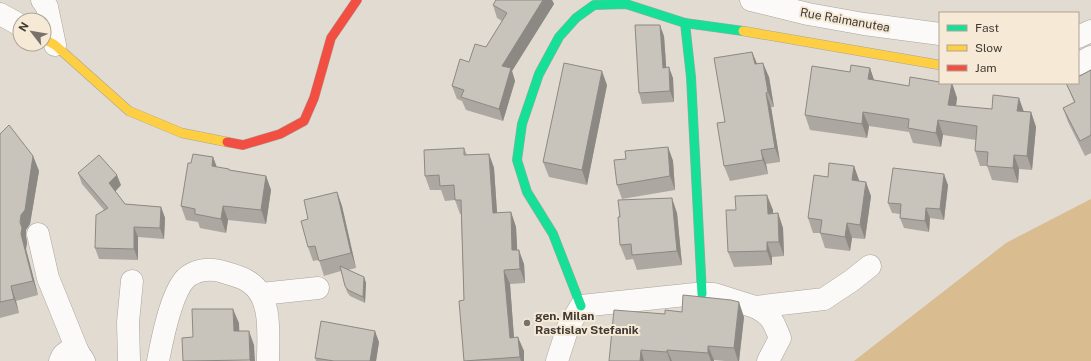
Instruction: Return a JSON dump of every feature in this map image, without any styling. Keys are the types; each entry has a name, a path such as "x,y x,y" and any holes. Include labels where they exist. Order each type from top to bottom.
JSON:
{"street":[{"path":"42,0 47,8 47,12"},
{"path":"52,45 129,111 182,133 243,145 280,134 304,121 314,98 331,38 357,0"},
{"name":"Rue Raimanutea","path":"751,0 808,14 939,34"},
{"path":"581,306 554,234 526,192 517,160 522,124 539,74 559,37 576,18 594,4 626,4 685,23 739,30 939,65"},
{"path":"0,14 12,21"},
{"path":"685,23 691,78 702,294"},
{"path":"1079,37 1091,31"},
{"path":"1079,63 1091,57"},
{"path":"38,234 48,278 74,358"},
{"path":"755,307 824,299 870,266"},
{"path":"158,361 161,344 174,299 179,288 187,278 198,271 215,270 233,274 249,282 261,294 267,310 268,361"},
{"path":"129,361 128,322 132,281"},
{"path":"261,294 318,288"},
{"path":"581,306 695,294 714,294 755,307 767,314 772,320 780,338 768,361"},
{"path":"557,361 568,327 581,306"}],"shaded area":[{"path":"1091,199 1091,361 854,361 1006,243"}],"building":[{"path":"496,0 543,0 502,66 511,68 499,109 461,97 464,90 452,86 460,59 469,62 475,44 486,47 507,13 493,5"},
{"path":"635,25 660,25 663,68 669,67 670,91 639,93"},
{"path":"752,52 755,64 763,63 768,92 766,93 775,148 761,150 763,160 724,166 717,123 725,122 714,58"},
{"path":"564,63 602,71 582,170 543,162"},
{"path":"851,65 870,68 868,79 909,86 910,77 939,82 939,84 952,84 948,105 992,109 993,95 1019,98 1017,111 1031,112 1027,156 1014,155 1013,168 987,166 988,152 975,151 977,126 938,120 936,133 908,128 909,119 863,112 862,124 805,115 812,66 850,72"},
{"path":"1091,70 1091,135 1080,141 1063,108 1075,102 1066,84 1079,84 1079,76"},
{"path":"9,125 33,156 25,210 21,215 20,222 22,228 21,234 33,281 11,286 14,299 0,302 0,134"},
{"path":"668,147 670,176 617,185 614,160 626,159 625,151"},
{"path":"464,148 464,155 489,154 493,213 511,212 512,250 519,250 520,269 504,270 510,338 518,337 520,357 464,361 459,301 464,300 461,200 455,200 454,185 440,186 439,175 425,176 424,150"},
{"path":"193,154 213,157 212,166 266,176 261,210 223,206 221,219 195,214 195,209 181,206 188,163 191,163"},
{"path":"99,155 117,175 109,183 125,204 161,207 160,228 134,227 134,249 95,248 96,215 108,208 78,173"},
{"path":"829,163 854,166 852,180 866,182 860,225 847,223 845,237 820,233 822,220 808,218 814,175 828,177"},
{"path":"893,168 944,174 940,209 926,208 925,221 900,218 901,204 888,203"},
{"path":"337,192 351,253 319,261 315,246 308,247 301,221 308,219 304,200"},
{"path":"767,195 768,214 778,213 779,242 767,242 767,251 728,252 726,210 736,210 735,196"},
{"path":"672,198 677,251 632,255 631,244 620,245 618,217 620,217 618,200"},
{"path":"340,266 364,277 363,297 348,290 345,286"},
{"path":"683,295 739,302 734,348 708,346 708,353 641,350 640,361 609,361 614,310 665,314 665,310 682,312"},
{"path":"192,309 233,309 234,331 249,331 250,360 183,361 182,338 193,337"},
{"path":"321,321 375,331 370,361 334,361 315,358"}],"traffic: fast":[{"path":"581,306 553,234 527,192 517,160 522,124 539,74 559,37 576,18 594,5 626,4 685,23"},
{"path":"702,294 691,77 685,23 743,31"}],"traffic: slow":[{"path":"743,31 939,65"},
{"path":"52,43 129,111 182,133 227,142"}],"traffic: jam":[{"path":"227,142 243,145 280,134 304,121 314,98 331,38 357,0"}],"place":[{"name":"gen. Milan Rastislav Stefanik","path":"527,323"}]}
